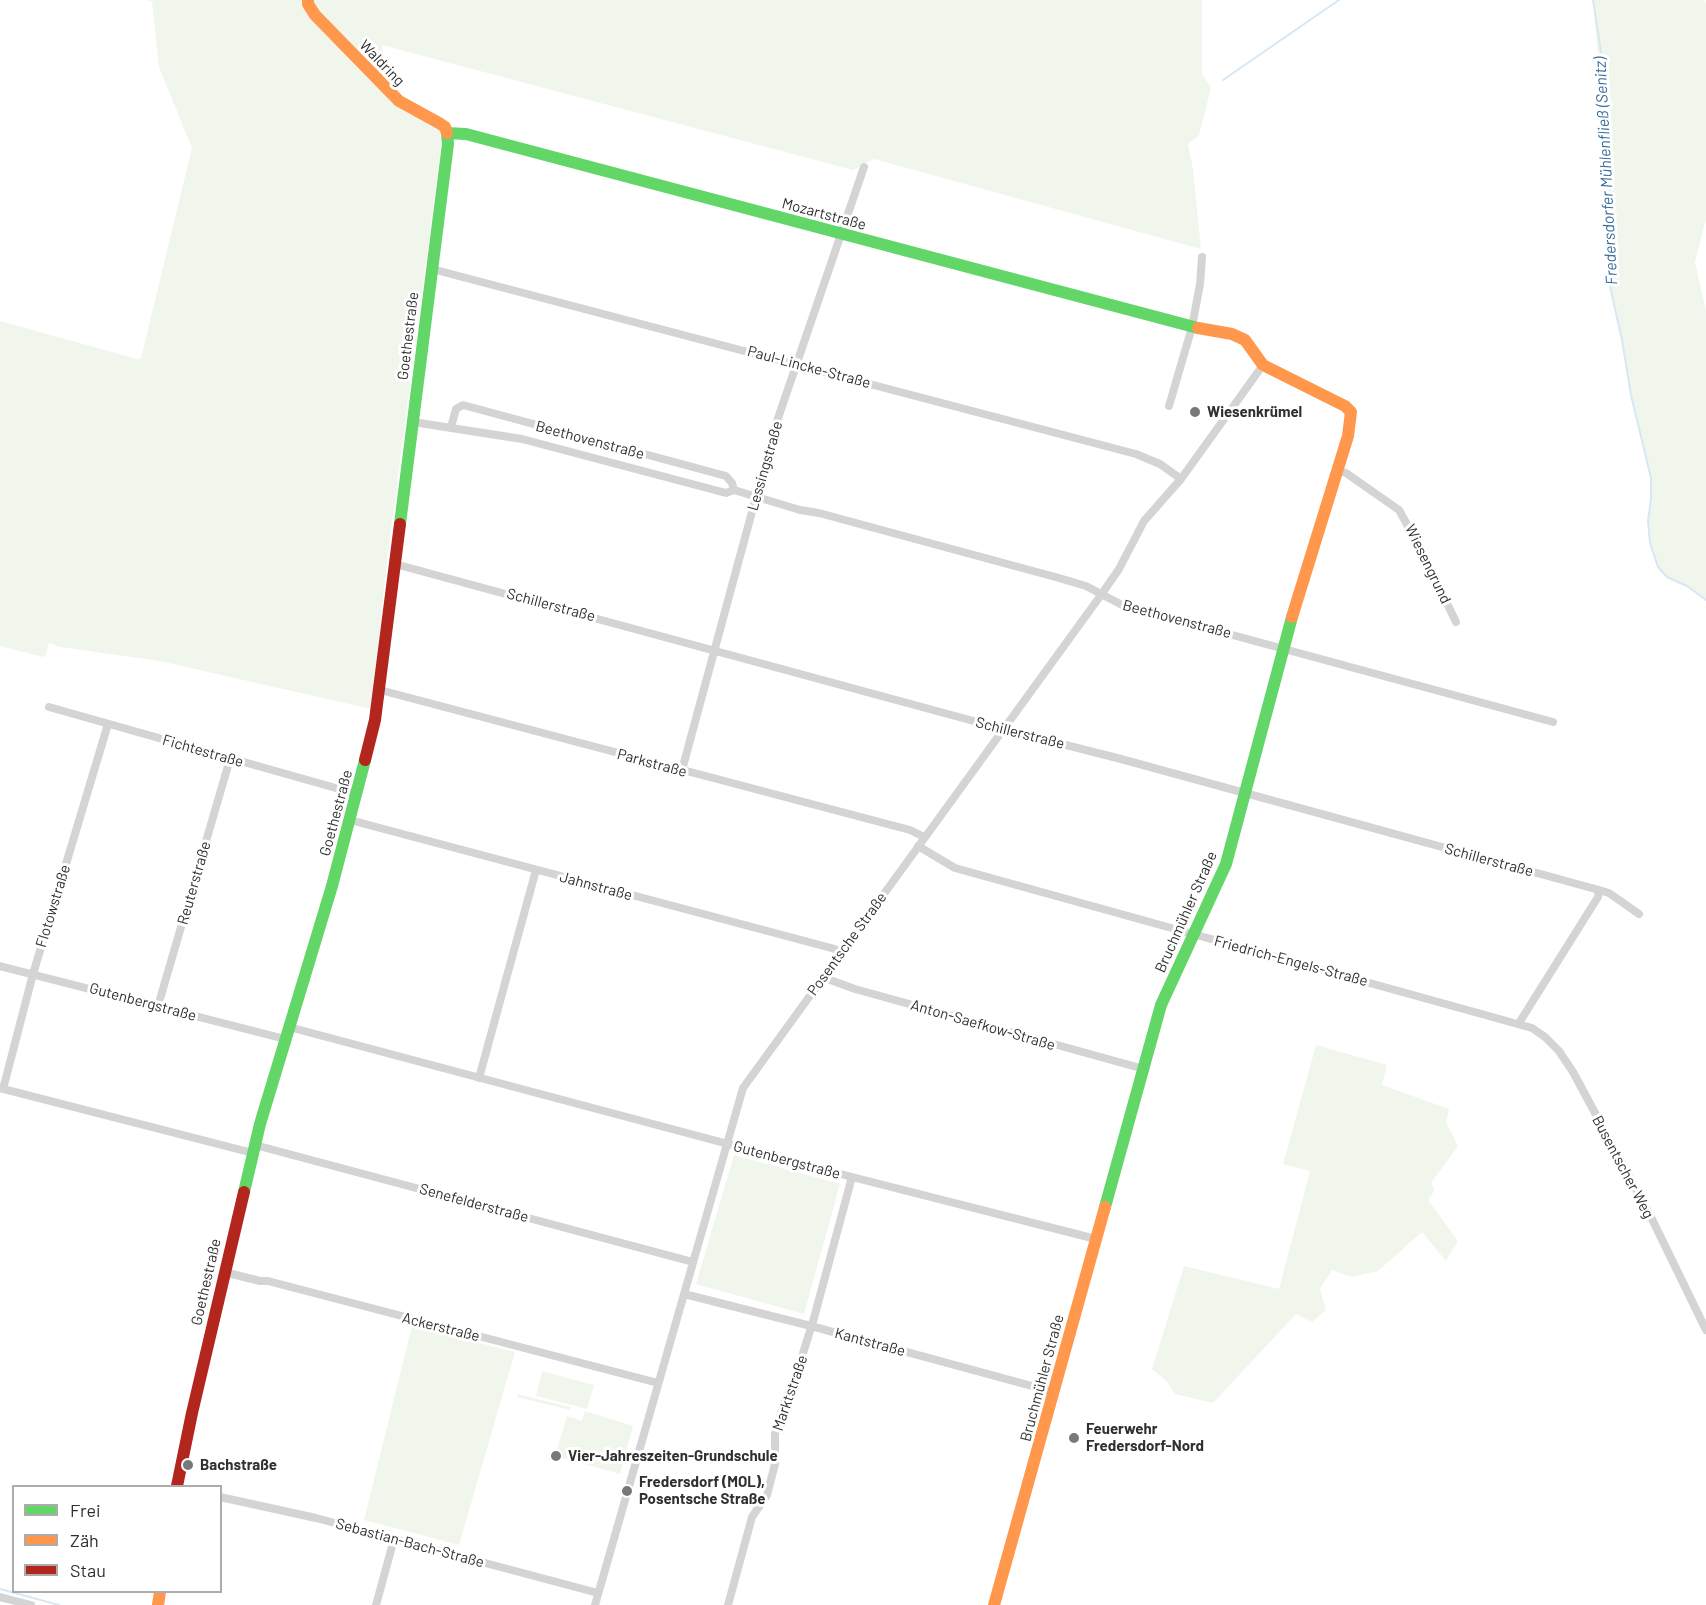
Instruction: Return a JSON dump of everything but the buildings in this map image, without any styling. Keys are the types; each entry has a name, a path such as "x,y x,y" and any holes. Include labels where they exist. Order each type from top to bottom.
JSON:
{"street":[{"name":"Waldring","path":"308,0 315,15 399,102 439,123 445,127 447,133"},
{"name":"Mozartstraße","path":"447,133 466,134 1192,327"},
{"name":"Goethestraße","path":"177,1485 224,1272 254,1149 372,739 448,144 447,133"},
{"name":"Lessingstraße","path":"682,770 775,427 864,167"},
{"path":"1169,406 1192,327 1200,284 1202,257"},
{"name":"Paul-Lincke-Straße","path":"432,268 1136,454 1160,464 1181,479"},
{"name":"Bruchmühler Straße","path":"994,1605 1161,1005 1226,864 1305,570 1348,436 1351,412 1345,406 1263,365 1259,362 1251,345 1245,340 1216,330 1192,327"},
{"name":"Posentsche Straße","path":"595,1605 743,1088 1101,595 1123,562 1144,521 1181,479 1263,365"},
{"name":"Beethovenstraße","path":"451,427 456,409 463,405 726,476 734,490"},
{"name":"Beethovenstraße","path":"413,422 522,439 726,493 734,490 800,510 819,513 1086,586 1122,605 1553,722"},
{"name":"Wiesengrund","path":"1337,470 1346,473 1400,510 1456,622"},
{"name":"Schillerstraße","path":"395,564 1599,890 1609,893 1639,914"},
{"name":"Parkstraße","path":"380,690 910,830 924,837"},
{"name":"Fichtestraße","path":"49,707 357,794"},
{"name":"Flotowstraße","path":"2,1088 33,974 108,724"},
{"name":"Reuterstraße","path":"158,1006 230,759"},
{"name":"Jahnstraße","path":"350,820 835,949 841,953"},
{"name":"Friedrich-Engels-Straße","path":"918,846 955,868 1519,1023"},
{"path":"479,1078 536,870"},
{"path":"1519,1023 1598,897 1599,890"},
{"name":"Gutenbergstraße","path":"0,966 158,1006 287,1033 479,1078 1096,1239"},
{"name":"Anton-Saefkow-Straße","path":"822,977 865,992 1144,1069"},
{"name":"Busentscher Weg","path":"1519,1023 1545,1037 1559,1051 1572,1072 1640,1197 1706,1330"},
{"name":"Senefelderstraße","path":"2,1088 254,1149 693,1262"},
{"name":"Marktstraße","path":"728,1605 752,1517 767,1495 776,1464 775,1434 811,1326 852,1177"},
{"name":"Ackerstraße","path":"224,1272 268,1281 658,1383"},
{"name":"Kantstraße","path":"684,1294 1054,1392"},
{"name":"Sebastian-Bach-Straße","path":"222,1497 263,1505 598,1593"},
{"path":"376,1605 394,1539"},
{"path":"0,1597 31,1605"}],"shaded area":[{"path":"147,0 1202,0 1202,74 1211,88 1199,135 1188,144 1193,169 1201,249 874,159 853,170 382,45 384,76 389,100 406,112 443,130 389,544 371,709 160,661 60,647 49,643 46,655 43,657 0,646 0,321 137,359 141,358 192,148 159,67 152,2"},
{"path":"1593,0 1704,0 1706,4 1706,219 1695,262 1706,311 1706,600 1687,586 1667,577 1658,567 1650,543 1648,521 1651,478 1631,395 1609,282 1607,256 1609,175"},
{"path":"1316,1045 1387,1065 1382,1085 1449,1109 1446,1122 1458,1146 1431,1183 1435,1190 1428,1200 1458,1241 1446,1261 1422,1232 1378,1271 1352,1277 1332,1270 1320,1289 1326,1310 1312,1322 1296,1314 1213,1403 1175,1394 1167,1382 1152,1369 1184,1266 1279,1289 1310,1171 1283,1164"},
{"path":"734,1155 840,1184 804,1314 696,1284"},
{"path":"412,1326 515,1352 459,1545 364,1520"},
{"path":"542,1371 594,1385 587,1409 536,1396"},
{"path":"517,1394 571,1407 570,1410 517,1397"},
{"path":"585,1411 633,1426 620,1474 555,1456 567,1416 582,1421"}],"waterway":[{"path":"1223,80 1339,0"},
{"name":"Fredersdorfer Mühlenfließ (Senitz)","path":"1593,0 1604,71 1609,175 1607,256 1609,282 1631,395 1651,478 1648,521 1650,543 1658,567 1667,577 1687,586 1706,600"},
{"path":"0,1589 12,1592"},
{"path":"15,1593 59,1605"}],"traffic: fast":[{"path":"447,133 466,134 1198,328"},
{"path":"400,524 448,144 447,133"},
{"path":"1105,1207 1161,1005 1226,864 1292,617"},
{"path":"244,1192 260,1124 332,886 365,760"}],"traffic: slow":[{"path":"308,0 315,15 399,101 439,123 445,127 447,133"},
{"path":"1198,328 1232,334 1245,340 1263,365 1345,406 1351,412 1348,436 1292,617"},
{"path":"994,1605 1105,1207"},
{"path":"158,1605 160,1593"}],"traffic: jam":[{"path":"365,760 375,720 400,524"},
{"path":"177,1485 244,1192"}],"place":[{"name":"Wiesenkrümel","path":"1195,412"},
{"name":"Feuerwehr Fredersdorf-Nord","path":"1074,1438"},
{"name":"Vier-Jahreszeiten-Grundschule","path":"556,1456"},
{"name":"Bachstraße","path":"188,1465"},
{"name":"Fredersdorf (MOL), Posentsche Straße","path":"627,1491"}]}
